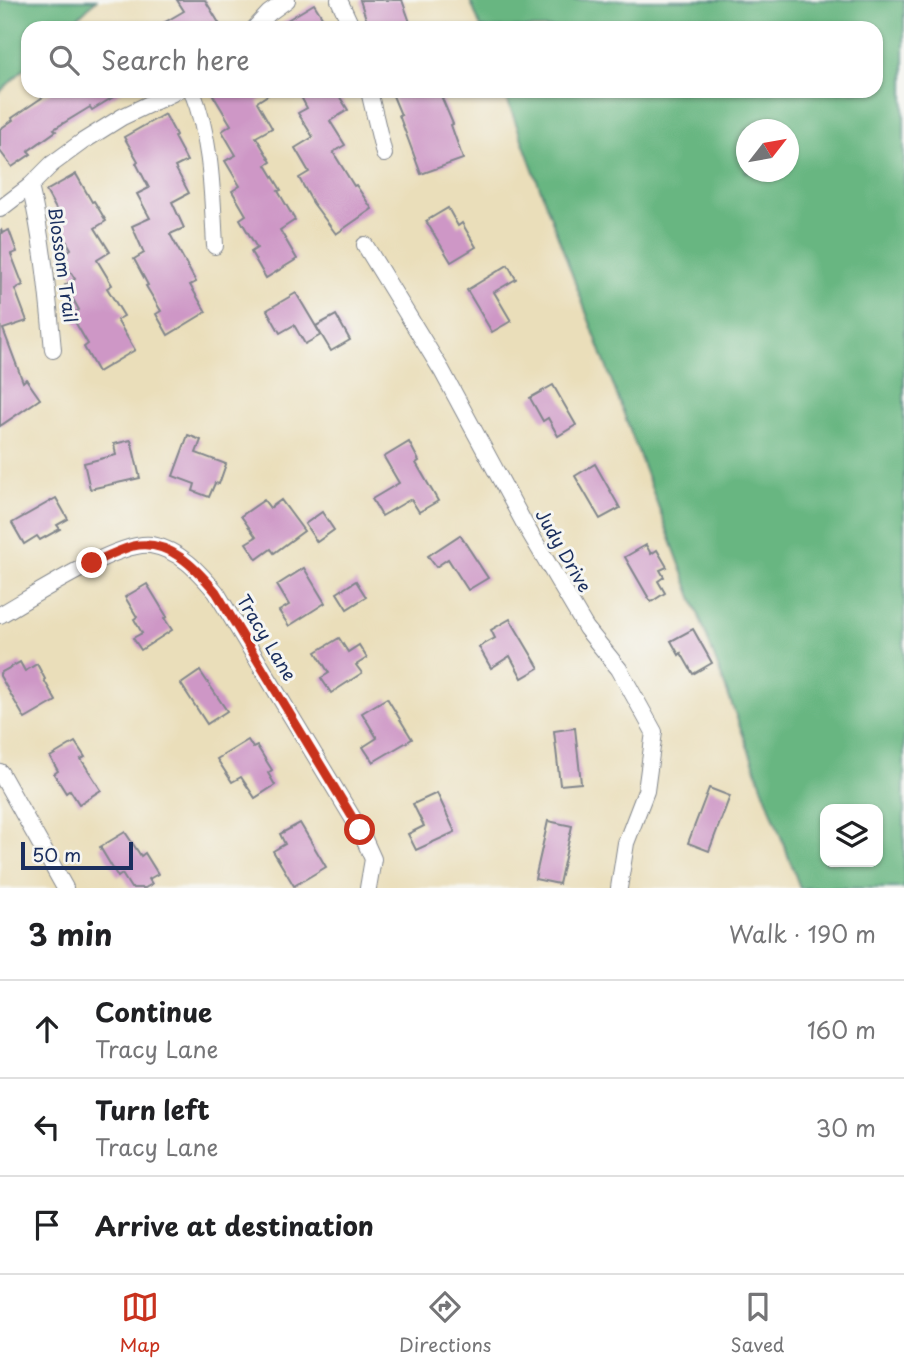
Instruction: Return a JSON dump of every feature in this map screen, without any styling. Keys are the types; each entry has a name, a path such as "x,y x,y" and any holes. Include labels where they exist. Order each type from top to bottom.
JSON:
{"street":[{"path":"262,21 287,0"},
{"path":"339,0 349,21"},
{"path":"0,209 82,142 122,117 162,98"},
{"path":"194,98 205,132 212,185 215,246"},
{"path":"371,98 384,154"},
{"name":"Blossom Trail","path":"30,186 41,235 53,350"},
{"name":"Judy Drive","path":"365,245 442,371 524,523 586,628 619,669 654,732 646,791 625,843 619,888"},
{"name":"Tracy Lane","path":"0,615 92,563 134,546 150,545 172,552 188,562 216,592 360,830 373,859 368,888"},
{"path":"0,772 65,888"}],"green space":[{"path":"0,0 96,0 74,21 21,21 21,72 0,92"},
{"path":"470,0 904,0 904,888 800,888 507,98 883,98 883,21 478,21"}],"building":[{"path":"177,0 205,0 218,21 167,21 184,11"},
{"path":"360,0 402,0 410,21 367,21"},
{"path":"314,4 325,21 286,21"},
{"path":"42,98 112,98 92,110 90,107 54,129 56,131 28,151 31,154 12,167 0,151 0,129 13,120 12,118"},
{"path":"215,98 263,98 257,102 272,128 256,137 271,162 266,165 281,190 278,191 295,220 280,230 297,259 266,278 251,252 257,248 240,219 246,215 232,191 240,186 225,161 236,155 222,131 231,125"},
{"path":"302,98 340,98 348,110 330,121 345,145 333,152 372,209 336,234 313,203 299,178 309,172 295,148 313,137 298,113 307,108"},
{"path":"394,98 442,98 463,159 421,174"},
{"path":"165,114 187,161 175,167 189,193 172,202 184,228 170,234 196,282 190,285 206,312 168,335 156,314 161,311 134,259 144,253 132,226 150,218 137,194 149,188 124,137"},
{"path":"76,174 106,221 95,228 110,252 97,260 112,285 107,288 124,316 117,320 135,350 98,372 84,347 88,344 71,315 79,310 65,285 75,279 60,256 71,249 56,224 62,220 46,191"},
{"path":"448,208 458,226 462,223 476,247 451,262 426,221"},
{"path":"1,229 2,233 9,230 17,252 11,254 23,285 15,289 27,321 3,329 23,382 26,379 40,399 0,426"},
{"path":"508,265 516,279 494,292 511,321 492,332 467,290"},
{"path":"296,293 321,335 305,344 294,325 280,333 267,310"},
{"path":"336,315 350,340 331,351 316,326"},
{"path":"553,385 576,425 558,436 548,418 543,421 530,398"},
{"path":"188,435 201,440 196,453 226,464 219,484 215,483 209,497 193,491 195,484 173,476"},
{"path":"131,440 140,478 90,489 84,463 116,455 114,444"},
{"path":"409,442 419,461 416,463 438,501 419,512 411,499 382,516 372,499 399,483 384,457"},
{"path":"595,464 620,508 600,519 575,476"},
{"path":"56,498 68,519 57,525 60,529 40,540 37,536 24,544 12,523"},
{"path":"264,500 270,508 281,500 304,531 274,553 271,549 257,559 246,543 256,537 241,516"},
{"path":"322,512 334,530 317,542 305,524"},
{"path":"460,535 488,578 468,590 448,559 436,567 428,556"},
{"path":"646,545 651,554 657,550 667,567 660,570 664,577 658,581 665,593 651,602 625,557"},
{"path":"304,568 325,603 289,626 279,611 289,605 277,585"},
{"path":"356,581 366,597 347,609 337,593"},
{"path":"147,584 172,630 141,650 133,638 142,633 134,619 137,617 125,597"},
{"path":"510,619 539,668 522,678 510,656 491,668 479,647 495,638 491,630"},
{"path":"693,629 712,663 693,674 671,641"},
{"path":"339,638 348,652 359,645 367,658 356,665 362,673 331,693 321,678 329,673 316,652"},
{"path":"20,662 25,671 37,664 56,701 25,719 0,676 0,673"},
{"path":"200,671 227,711 207,724 181,684"},
{"path":"387,698 412,739 373,762 363,747 377,738 362,713"},
{"path":"575,728 581,783 560,785 554,731"},
{"path":"248,740 253,748 257,746 272,770 268,773 275,785 255,798 241,777 232,782 217,759"},
{"path":"75,742 85,757 81,759 101,790 79,804 70,790 66,793 54,774 58,771 50,757"},
{"path":"709,788 730,796 709,851 688,843"},
{"path":"437,793 455,832 416,850 408,834 424,826 413,804"},
{"path":"548,821 572,826 559,884 535,879"},
{"path":"300,823 326,867 294,886 273,851 285,844 280,834"},
{"path":"125,832 141,856 145,853 158,874 149,879 152,884 145,888 131,888 122,874 118,877 100,847"}],"route":[{"path":"92,563 134,546 150,545 172,552 188,562 216,592 360,830"}]}
